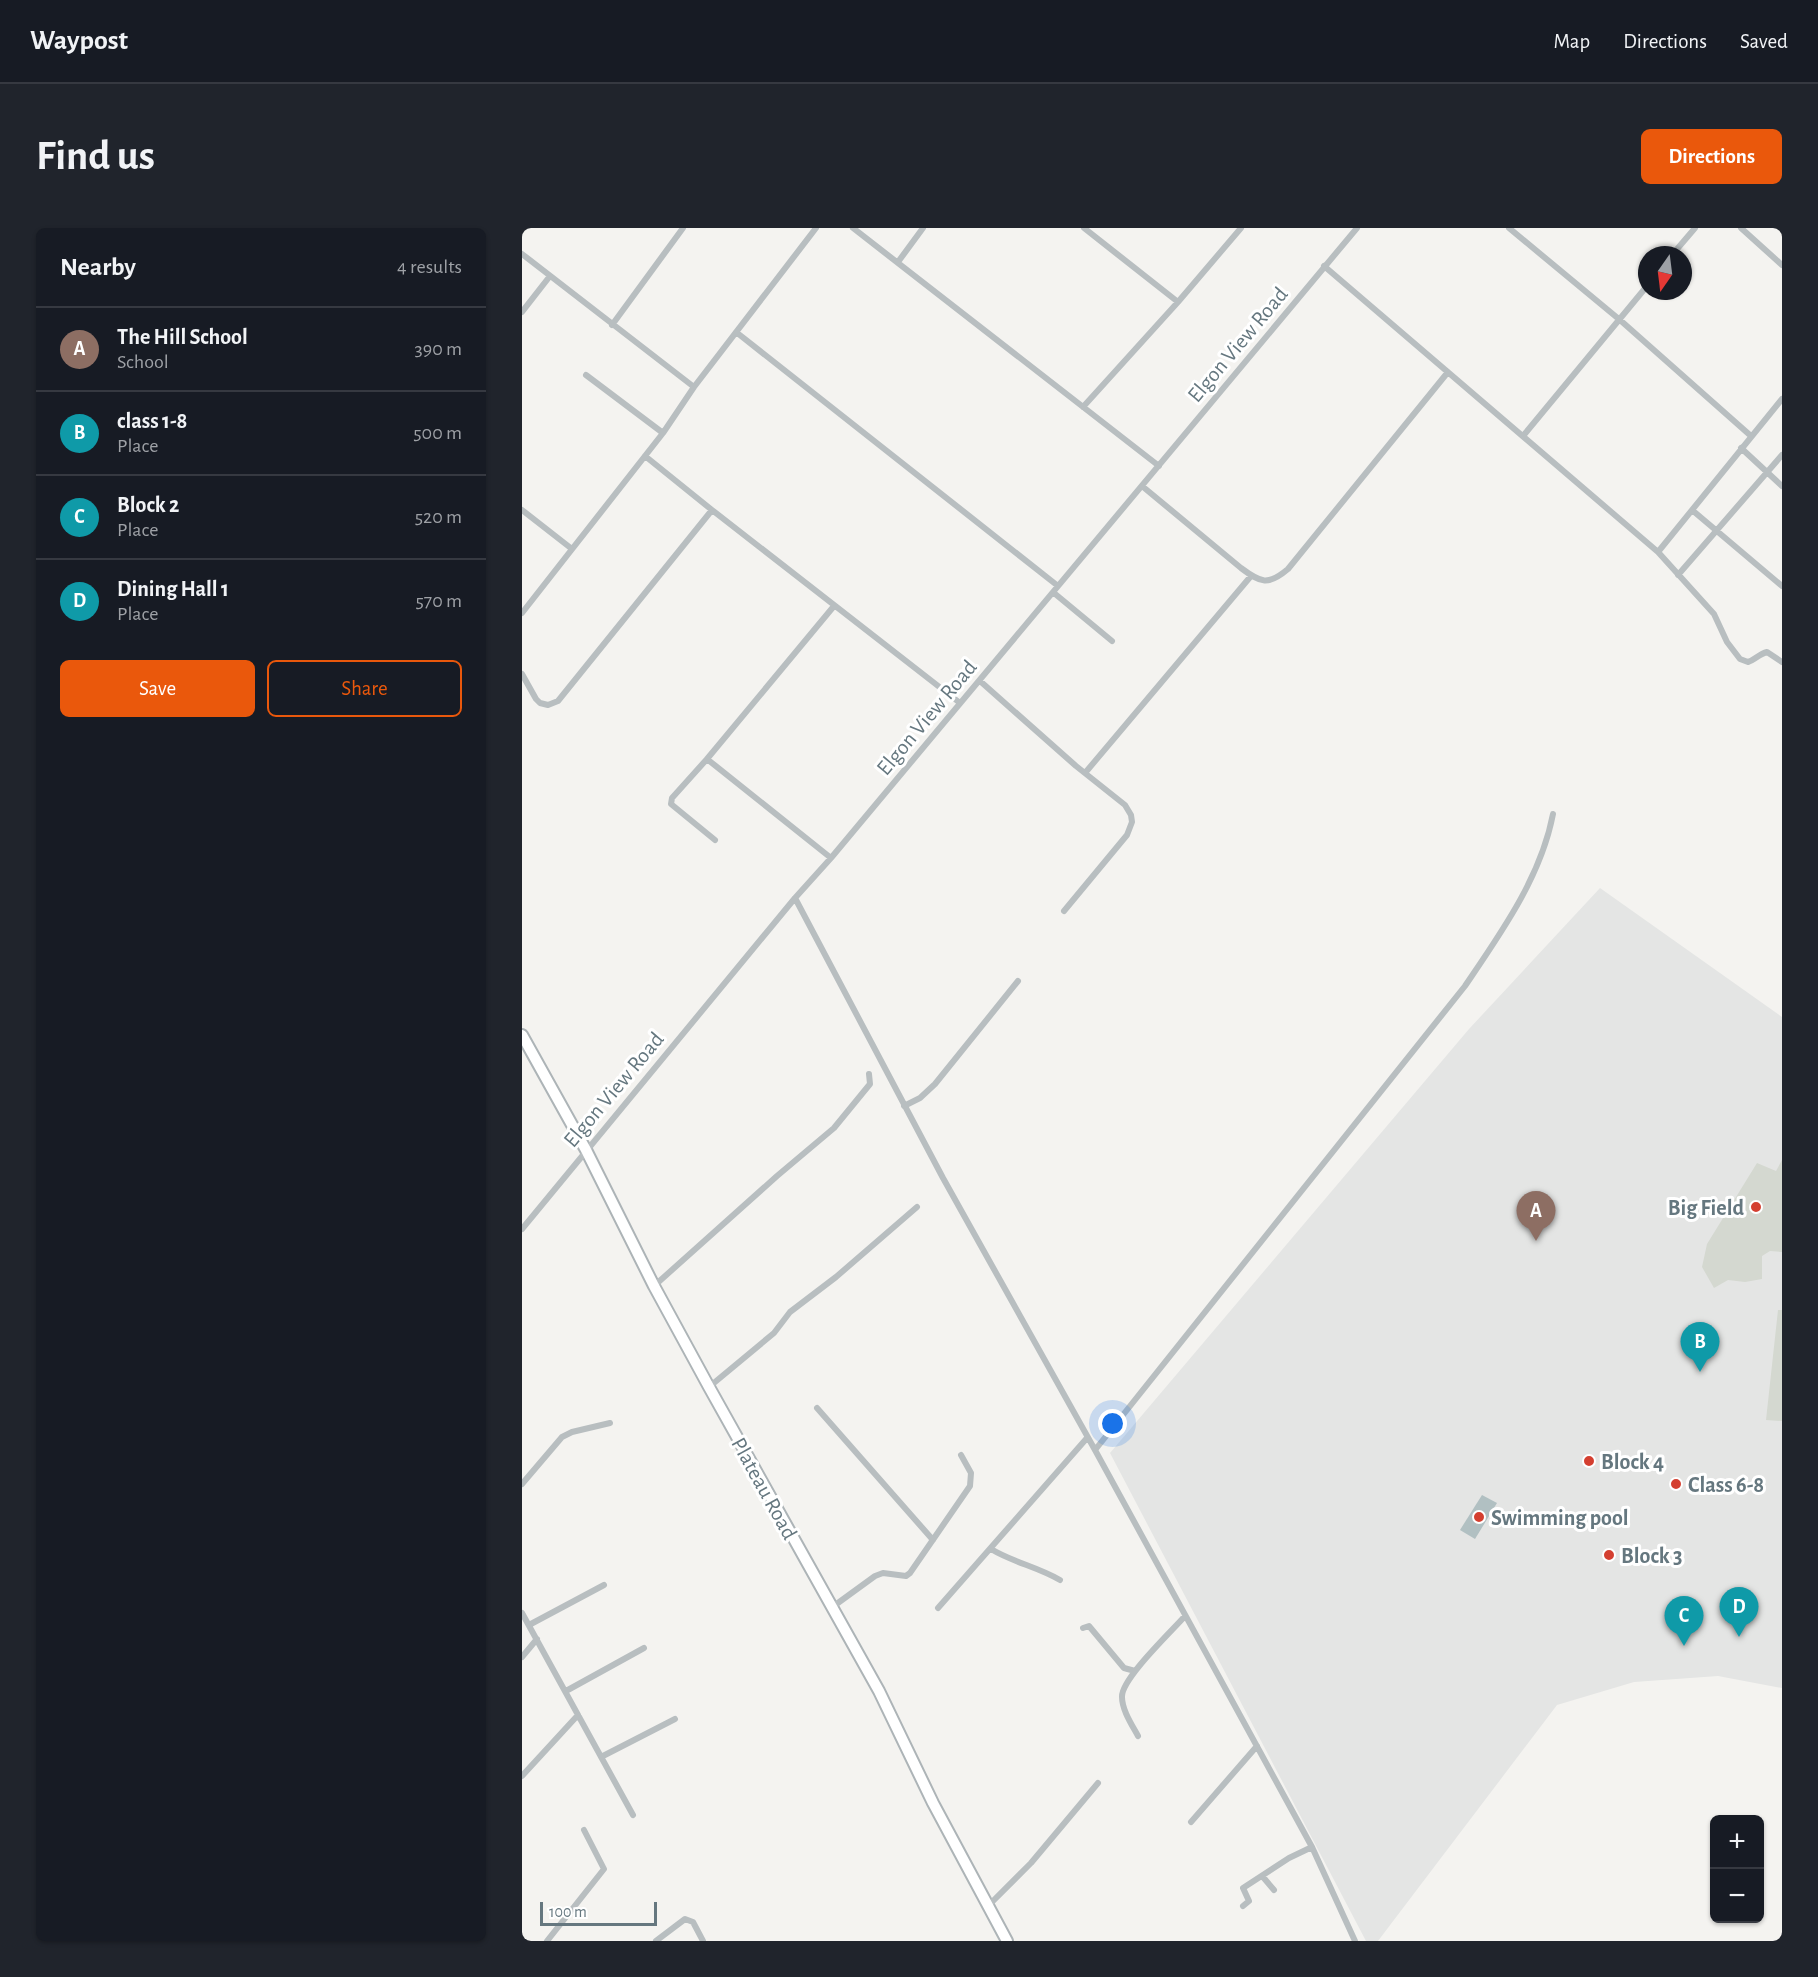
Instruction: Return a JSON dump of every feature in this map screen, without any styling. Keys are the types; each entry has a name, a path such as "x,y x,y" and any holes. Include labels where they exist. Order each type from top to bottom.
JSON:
{"street":[{"path":"612,325 683,228"},
{"path":"522,614 663,433 694,387 816,228"},
{"path":"853,228 1159,466"},
{"path":"898,262 923,228"},
{"path":"1084,228 1178,302"},
{"path":"1083,407 1241,228"},
{"name":"Elgon View Road","path":"522,1229 795,898 980,681 1356,228"},
{"path":"1509,228 1620,320 1751,436"},
{"path":"1741,228 1782,265"},
{"path":"1678,246 1690,230"},
{"path":"522,254 694,387"},
{"path":"1324,266 1658,552 1714,614 1727,642 1740,659 1748,662 1767,652 1782,662"},
{"path":"522,312 550,276"},
{"path":"1523,436 1638,297"},
{"path":"736,332 1058,586"},
{"path":"1142,486 1251,576 1264,582 1280,576 1288,569 1448,372"},
{"path":"586,375 663,433"},
{"path":"1658,552 1782,399"},
{"path":"1741,448 1782,486"},
{"path":"1678,575 1782,455"},
{"path":"645,456 960,703"},
{"path":"522,510 572,549"},
{"path":"522,674 540,703 548,705 558,701 712,510"},
{"path":"1692,510 1782,586"},
{"path":"1085,773 1251,576"},
{"path":"1054,592 1112,641"},
{"path":"715,840 671,804 672,798 834,606"},
{"path":"980,681 1125,806 1131,815 1131,828 1064,911"},
{"path":"707,759 831,858"},
{"path":"1095,1450 1465,986 1504,928 1525,888 1549,835 1553,814"},
{"path":"795,898 904,1106 1312,1847 1355,1941"},
{"path":"904,1106 920,1098 935,1084 1018,981"},
{"name":"Plateau Road","path":"522,1035 586,1150 654,1286 879,1691 933,1803 1007,1941"},
{"path":"654,1286 834,1128 867,1089 870,1084 869,1074"},
{"path":"709,1387 774,1333 790,1312 836,1277 917,1207"},
{"path":"817,1408 933,1540"},
{"path":"522,1484 562,1437 572,1432 610,1423"},
{"path":"938,1608 1087,1438"},
{"path":"831,1608 883,1573 906,1576 919,1562 970,1486 971,1473 961,1455"},
{"path":"991,1549 1001,1555 1043,1570 1060,1580"},
{"path":"529,1625 604,1586"},
{"path":"522,1613 633,1815"},
{"path":"1138,1736 1124,1708 1121,1696 1124,1686 1185,1616"},
{"path":"1083,1628 1089,1626 1125,1668 1136,1671"},
{"path":"522,1657 537,1639"},
{"path":"566,1691 644,1648"},
{"path":"522,1776 578,1715"},
{"path":"601,1757 675,1719"},
{"path":"1191,1822 1257,1746"},
{"path":"988,1906 1031,1863 1098,1783"},
{"path":"547,1941 604,1869 584,1830"},
{"path":"1243,1906 1249,1901 1243,1888 1289,1858 1312,1847"},
{"path":"1263,1876 1274,1890"},
{"path":"656,1941 685,1919 693,1922 703,1941"}],"shaded area":[{"path":"1600,888 1782,1017 1782,1688 1718,1676 1634,1682 1557,1705 1378,1941 1366,1941 1110,1453 1469,1029"},
{"name":"Big Field","path":"1782,1160 1782,1252 1770,1251 1762,1256 1762,1279 1745,1282 1728,1280 1714,1288 1702,1267 1707,1244 1757,1163 1776,1171"},
{"path":"1778,1310 1782,1310 1782,1421 1766,1420"},
{"name":"Swimming pool","path":"1482,1495 1497,1503 1475,1539 1460,1530"}],"place":[{"name":"Big Field","path":"1756,1207"},
{"name":"The Hill School","path":"1536,1241"},
{"name":"class 1-8","path":"1700,1372"},
{"name":"Block 4","path":"1589,1461"},
{"name":"Class 6-8","path":"1676,1484"},
{"name":"Swimming pool","path":"1479,1517"},
{"name":"Block 3","path":"1609,1555"},
{"name":"Dining Hall 1","path":"1739,1637"},
{"name":"Block 2","path":"1684,1646"}]}
